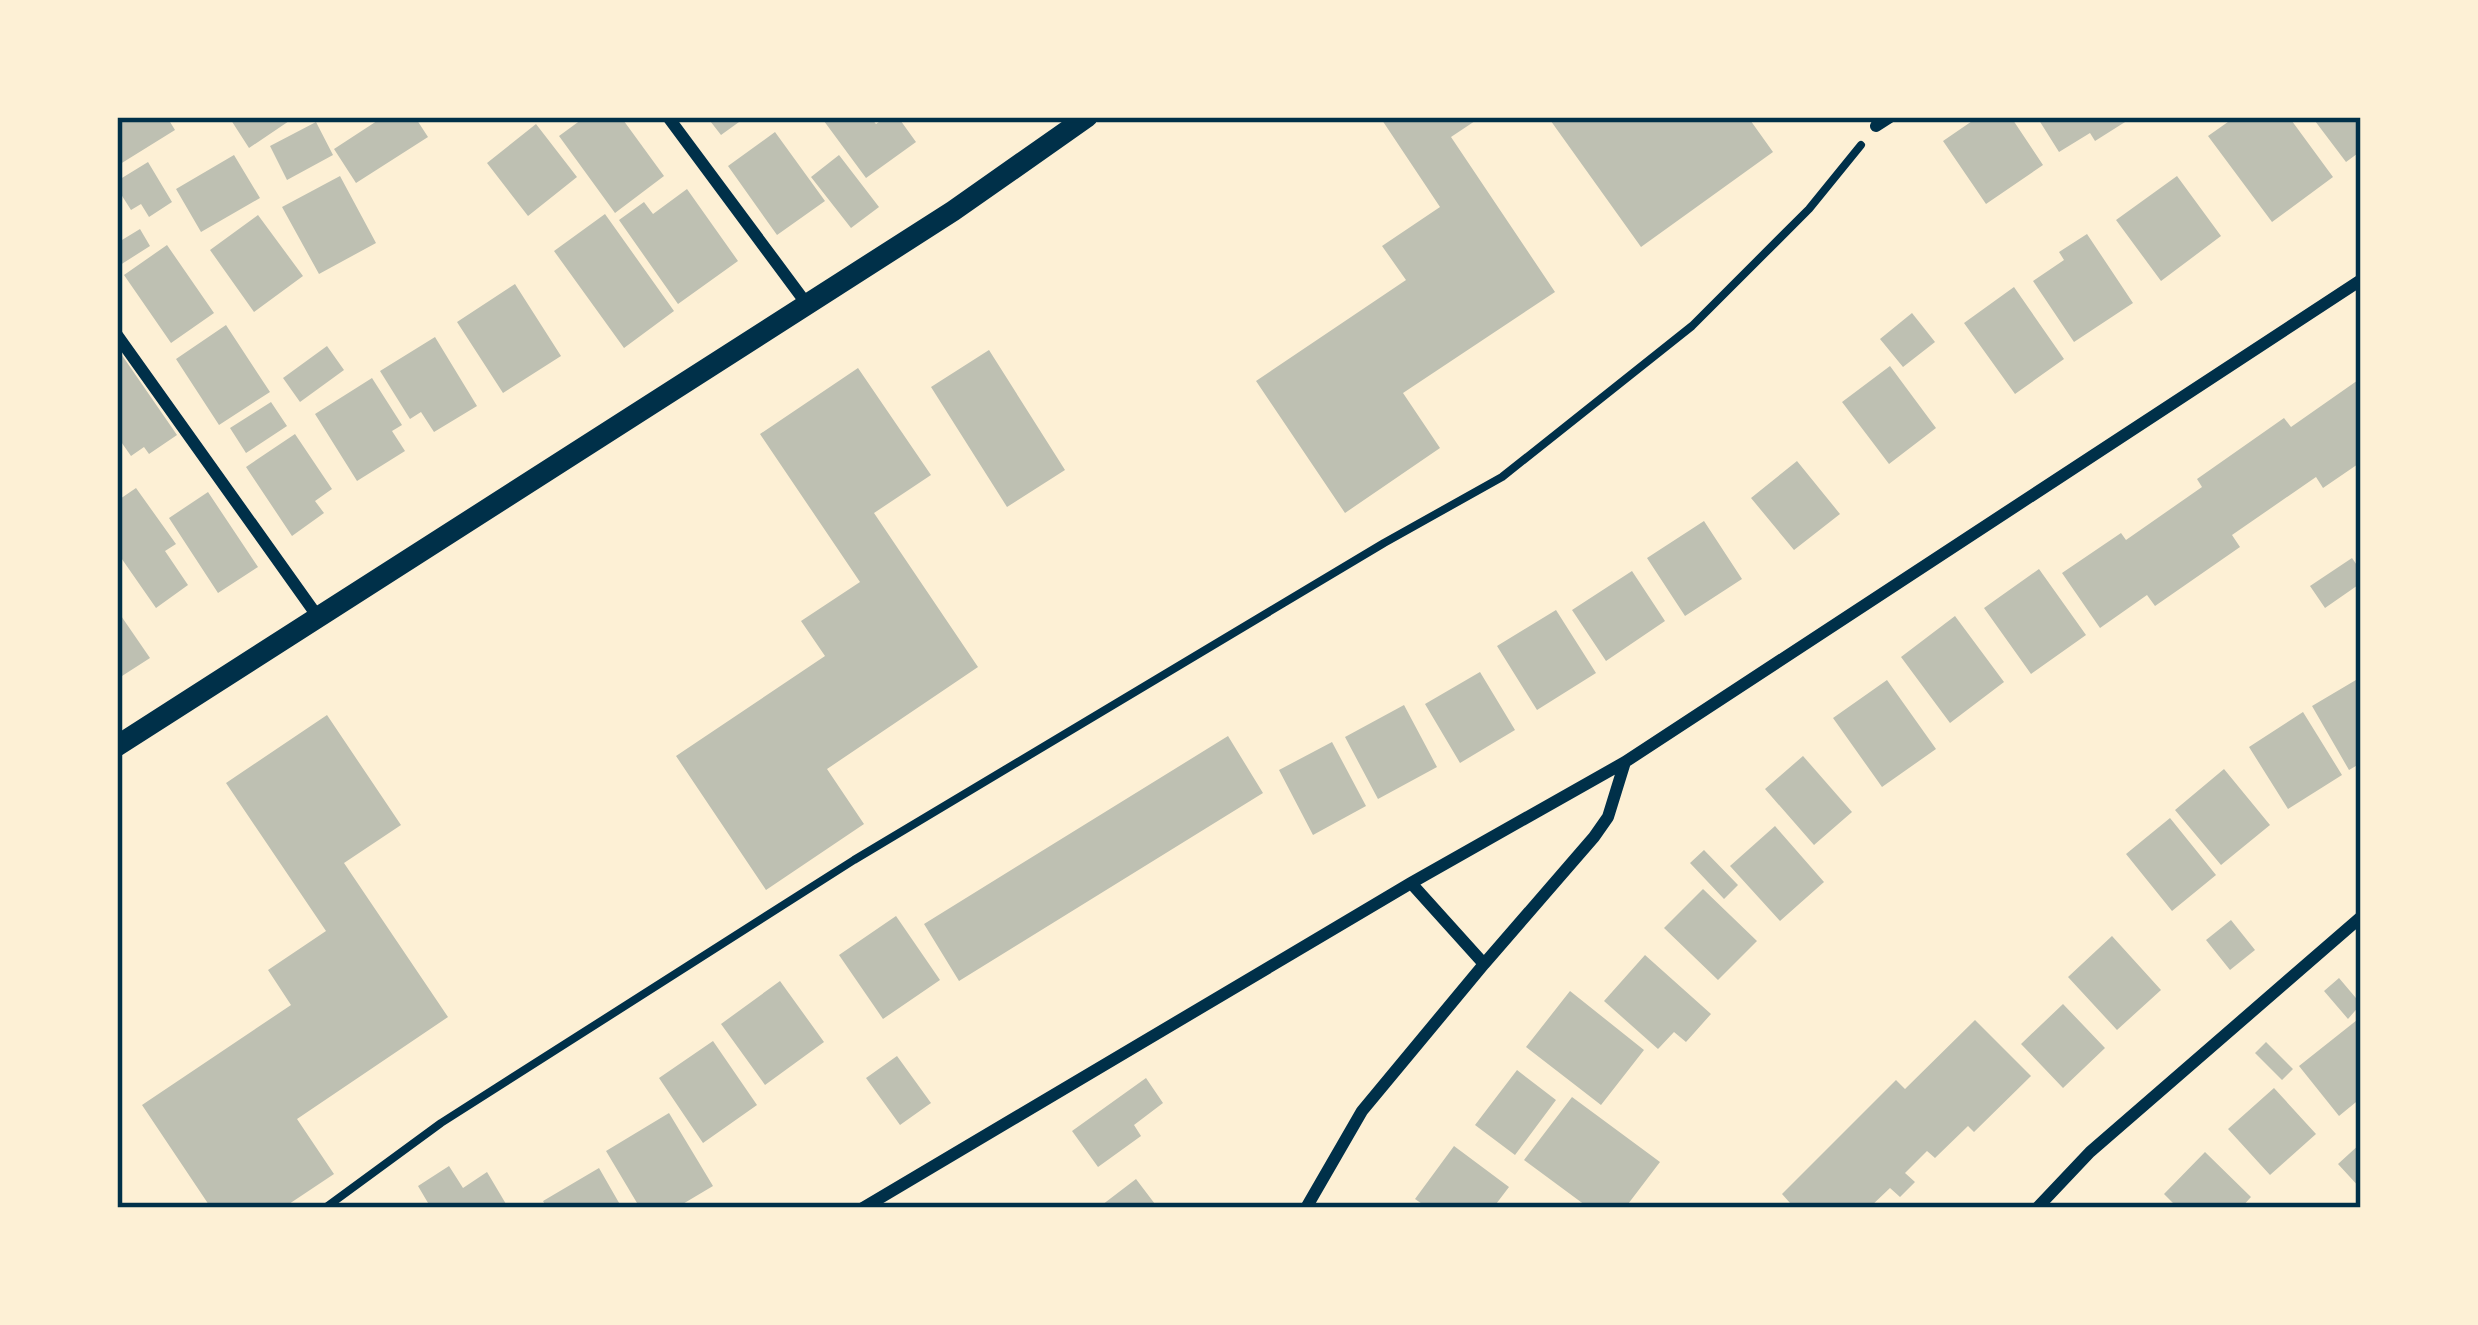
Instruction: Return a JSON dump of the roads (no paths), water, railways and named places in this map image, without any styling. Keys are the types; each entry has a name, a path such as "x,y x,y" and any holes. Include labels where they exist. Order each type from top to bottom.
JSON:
{"street":[{"path":"668,117 806,303"},
{"path":"117,746 953,211 1087,117"},
{"path":"1876,126 1890,117"},
{"path":"863,1208 1411,883 1625,762 2361,280"},
{"path":"117,335 318,617"},
{"path":"1306,1208 1362,1111 1594,837 1608,817 1625,762"},
{"path":"1411,883 1484,964"},
{"path":"2037,1208 2090,1152 2361,917"}]}
